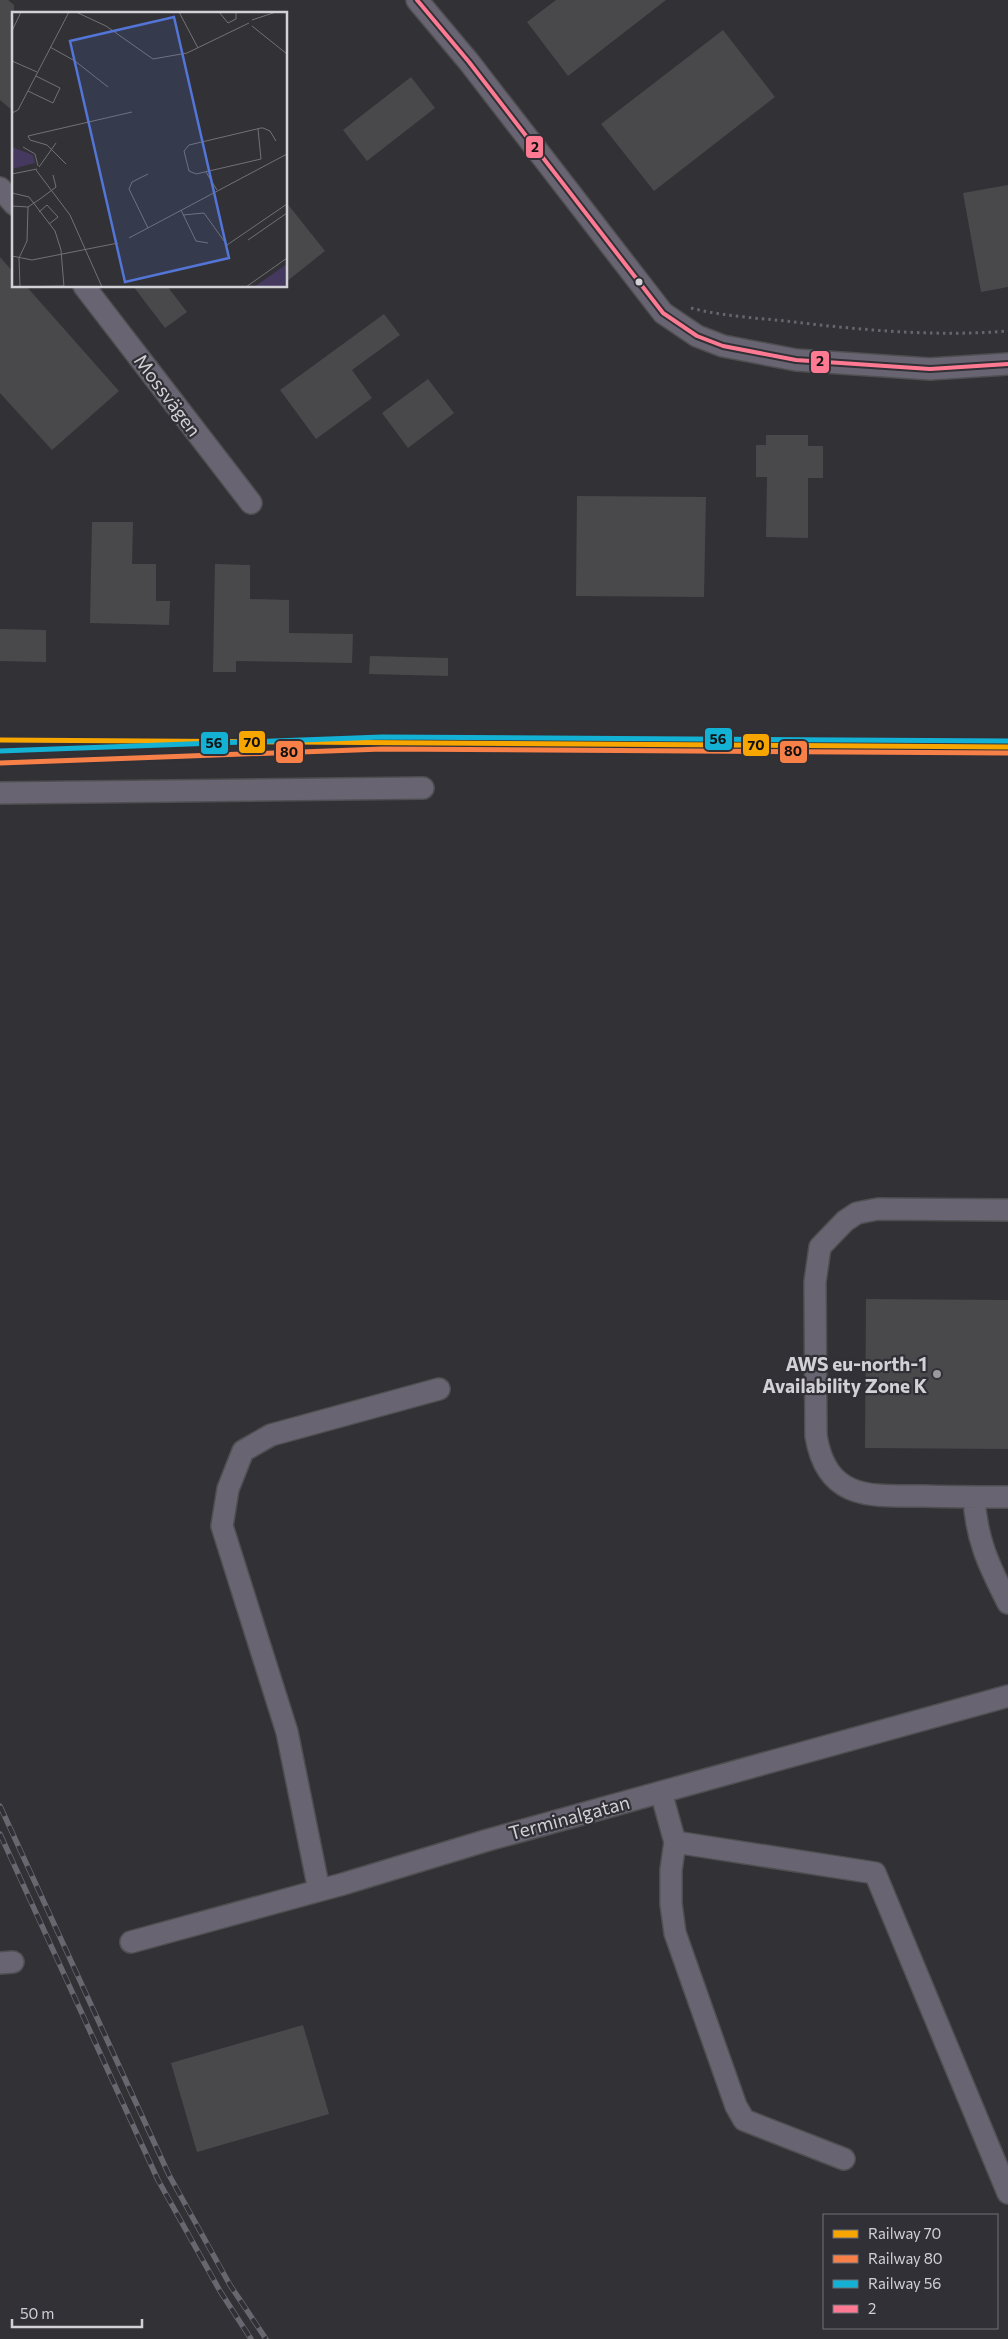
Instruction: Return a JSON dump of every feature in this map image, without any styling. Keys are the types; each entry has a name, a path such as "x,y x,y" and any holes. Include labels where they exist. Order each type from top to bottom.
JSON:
{"street":[{"path":"417,0 469,62 663,313 697,336 723,346 796,360 930,369 1008,364"},
{"path":"0,188 12,202"},
{"name":"Mossvägen","path":"86,288 251,503"},
{"path":"0,793 423,788"},
{"path":"1008,1210 878,1209 857,1213 832,1233 820,1247 817,1261 816,1436 819,1454 826,1469 842,1484 876,1497 1008,1497"},
{"path":"319,1890 287,1732 222,1526 228,1489 243,1451 271,1435 439,1388"},
{"path":"974,1497 975,1523 981,1545 1008,1603"},
{"name":"Terminalgatan","path":"132,1942 319,1890 488,1840 1008,1696"},
{"path":"661,1792 675,1842 671,1904 675,1933 736,2106 744,2120 844,2159"},
{"path":"675,1842 875,1873 1008,2194"}],"path":[{"path":"687,307 758,318 880,331 983,333 1008,331"}],"building":[{"path":"0,0 8,0 14,5 14,12 12,12 12,110 0,100"},
{"path":"556,0 666,0 568,76 527,22"},
{"path":"723,30 775,97 654,191 601,124"},
{"path":"411,77 435,108 367,161 343,130"},
{"path":"1008,185 1008,287 981,292 963,193"},
{"path":"288,205 325,251 288,280"},
{"path":"0,257 12,271 12,288 28,288 119,391 52,450 0,393"},
{"path":"135,288 169,288 187,312 165,328"},
{"path":"384,314 400,335 352,370 372,398 316,439 280,390"},
{"path":"428,379 454,413 408,448 382,413"},
{"path":"766,435 808,435 808,446 823,446 823,478 808,478 808,538 766,537 767,477 756,477 756,445 766,445"},
{"path":"577,496 706,497 704,597 576,596"},
{"path":"92,522 133,522 132,564 156,564 156,601 170,601 169,625 90,623"},
{"path":"215,564 250,565 250,599 289,600 289,633 353,634 352,663 236,661 236,672 213,672"},
{"path":"0,629 46,630 46,662 0,661"},
{"path":"370,656 448,658 448,676 369,674"},
{"name":"AWS eu-north-1 Availability Zone K","path":"866,1299 1008,1300 1008,1449 865,1448"},
{"path":"303,2025 329,2114 197,2152 171,2063"}],"railway":[{"path":"0,1806 169,2175 230,2285 266,2339"},
{"path":"0,1834 158,2180 220,2291 251,2339"}],"rail line":[{"name":"56","path":"0,751 382,737 1008,741"},
{"name":"70","path":"0,740 1008,747"},
{"name":"80","path":"0,763 382,749 1008,753"}],"transit line":[{"name":"2","path":"417,0 469,62 663,313 697,336 723,346 796,360 930,369 1008,364"}],"place":[{"name":"AWS eu-north-1 Availability Zone K","path":"937,1374"}]}
